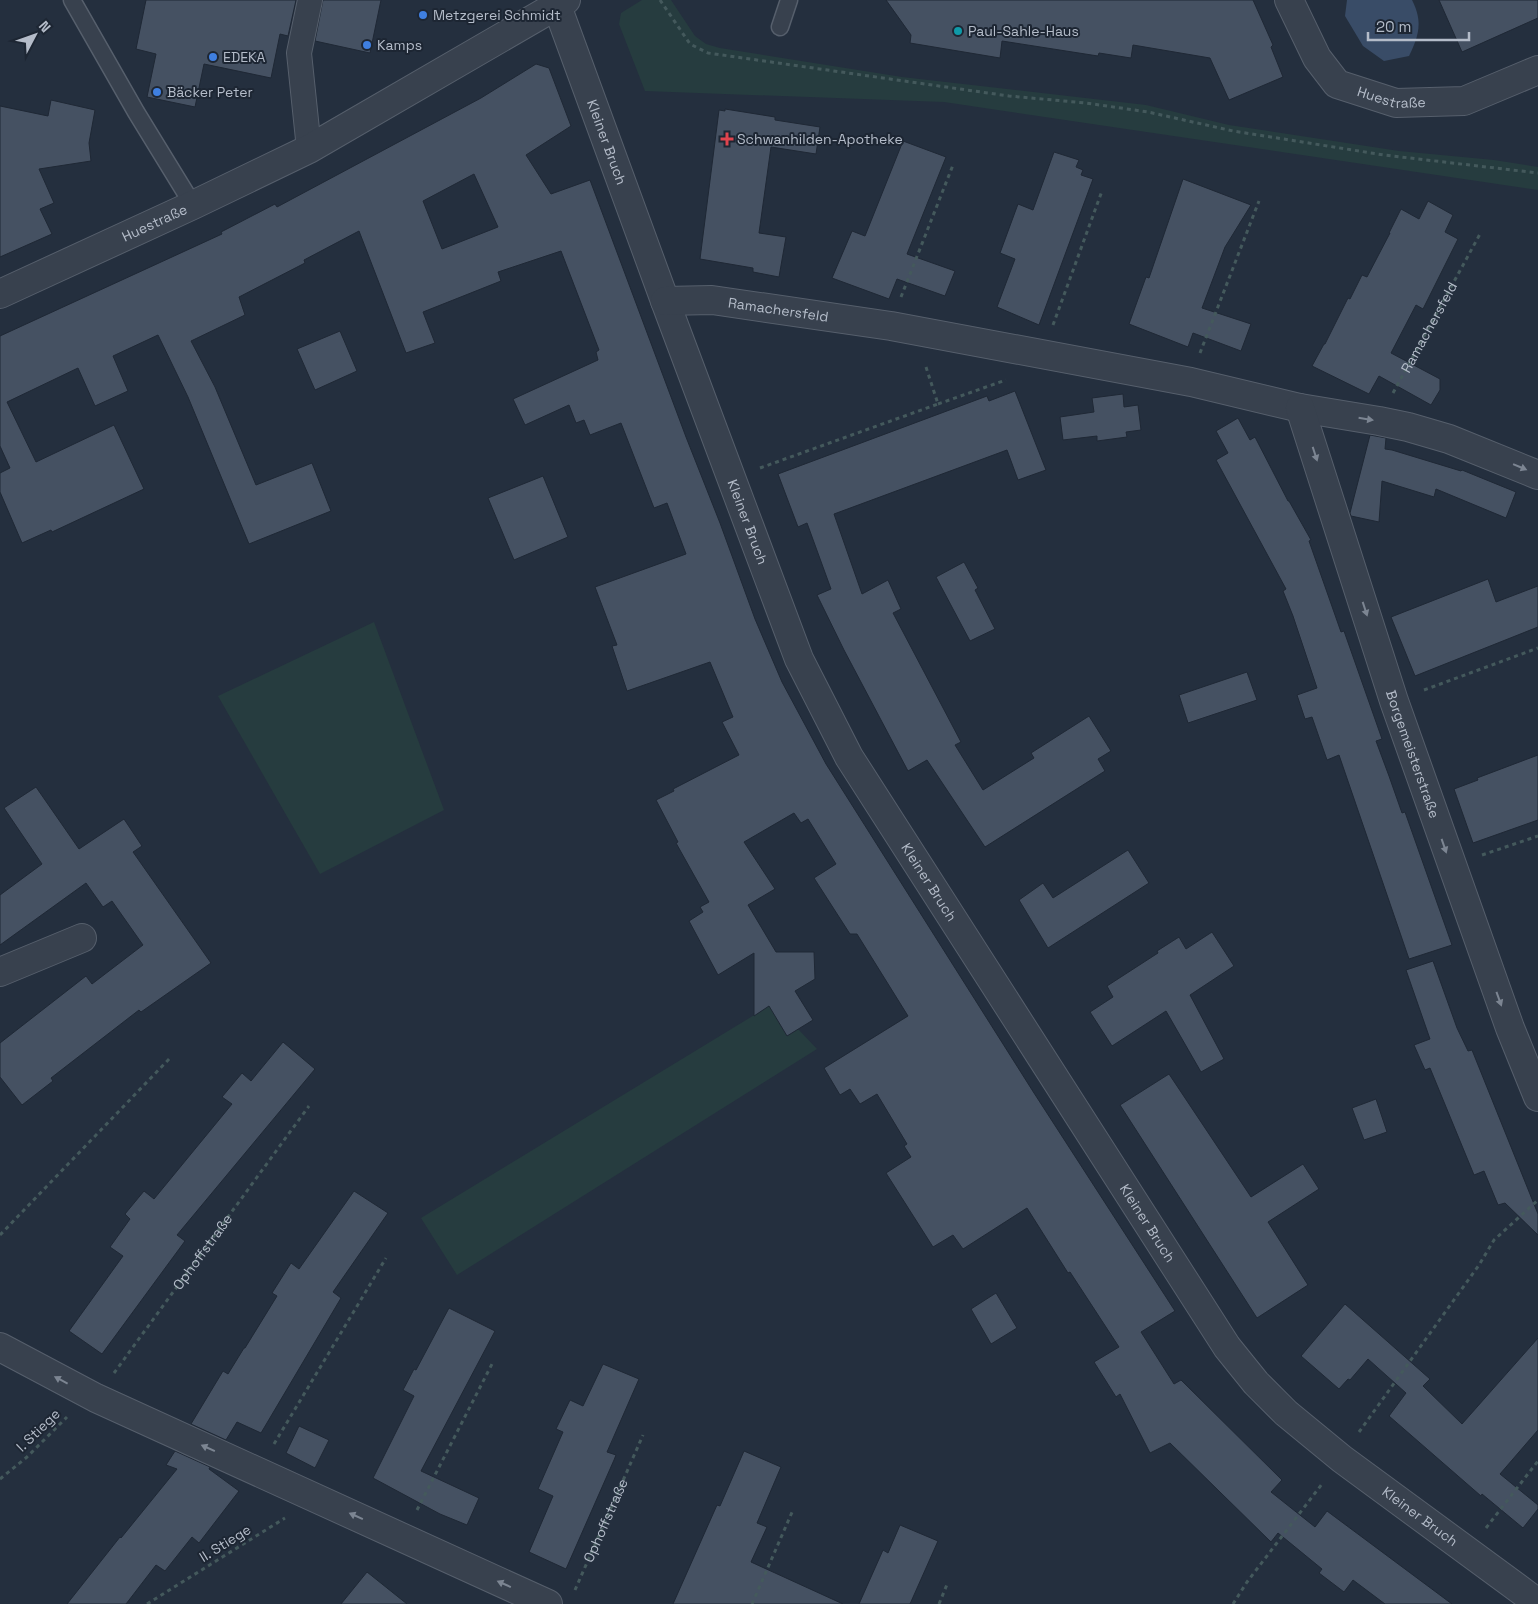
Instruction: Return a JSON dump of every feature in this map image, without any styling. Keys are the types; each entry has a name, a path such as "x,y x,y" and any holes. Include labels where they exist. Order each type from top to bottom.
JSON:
{"street":[{"path":"309,149 299,53 310,0"},
{"name":"Huestraße","path":"1289,0 1318,58 1337,84 1396,103 1464,101 1538,70"},
{"name":"Huestraße","path":"0,294 309,149 561,3"},
{"name":"Kleiner Bruch","path":"561,3 665,301 798,659 849,757 1227,1347 1256,1383 1286,1413 1342,1459 1538,1603"},
{"name":"Ramachersfeld","path":"665,301 712,300 902,328 1191,382 1300,408 1379,421 1449,439 1538,474"},
{"name":"Borgemeisterstraße","path":"1300,408 1394,701 1451,866 1510,1028 1538,1097"},
{"path":"0,972 82,938"},
{"path":"0,1347 93,1396 548,1604"}],"lane":[{"path":"72,0 136,112 193,205"},
{"path":"780,27 789,0"}],"path":[{"path":"660,0 690,44 708,53 1009,96 1086,103 1148,112 1233,131 1384,155 1538,173"},
{"path":"938,404 902,328 953,165"},
{"path":"731,479 1022,374 1042,354 1102,191"},
{"path":"1191,382 1198,359 1259,201"},
{"name":"Ramachersfeld","path":"1379,421 1480,234"},
{"path":"1394,701 1538,648"},
{"path":"1451,866 1538,836"},
{"path":"0,1235 171,1057"},
{"name":"Ophoffstraße","path":"93,1396 308,1106"},
{"path":"1233,1604 1247,1582 1342,1459 1479,1265 1494,1240 1538,1200"},
{"path":"258,1471 386,1258"},
{"path":"403,1537 492,1364"},
{"name":"I. Stiege","path":"0,1479 27,1457 93,1396"},
{"name":"Ophoffstraße","path":"573,1594 643,1435"},
{"path":"1467,1552 1538,1461"},
{"name":"II. Stiege","path":"147,1604 279,1523 313,1497"},
{"path":"752,1604 793,1510"},
{"path":"938,1604 948,1582"}],"green space":[{"path":"642,0 671,0 695,36 706,44 720,48 902,77 1146,105 1229,125 1399,151 1494,160 1538,167 1538,190 944,102 645,91 619,24 621,13"},
{"path":"374,622 444,810 320,874 218,696"},
{"path":"774,1003 787,1036 798,1029 817,1049 457,1275 421,1218"}],"water":[{"path":"1347,0 1412,0 1419,22 1417,35 1409,56 1384,61 1363,46 1345,16"}],"building":[{"path":"146,0 296,0 288,36 280,34 271,78 204,64 195,107 147,97 156,54 136,49"},
{"path":"323,0 381,0 370,53 315,41"},
{"path":"886,0 1253,0 1273,45 1271,47 1283,77 1229,100 1210,58 1133,45 1131,58 1099,53 1098,56 1002,41 1000,58 910,43 911,35"},
{"path":"1439,0 1538,0 1538,18 1462,52"},
{"path":"536,64 549,68 571,126 526,155 551,194 590,180 755,619 782,682 826,764 1034,1093 1175,1311 1141,1332 1174,1384 1181,1380 1282,1480 1271,1492 1315,1527 1327,1511 1452,1604 1385,1604 1353,1580 1344,1592 1319,1573 1322,1569 1278,1533 1271,1542 1170,1443 1150,1453 1120,1394 1116,1397 1094,1362 1119,1347 1070,1272 1068,1273 1027,1208 963,1249 953,1235 933,1247 886,1173 911,1157 904,1146 907,1144 877,1094 860,1104 850,1089 840,1095 824,1068 908,1016 857,934 850,934 814,878 836,864 808,819 801,823 794,813 744,842 775,889 748,905 776,952 814,952 815,979 795,991 813,1020 787,1036 769,1006 754,1016 754,953 718,975 689,921 703,912 700,907 709,902 676,843 678,842 656,800 674,791 673,789 739,755 722,722 733,717 710,662 627,691 612,646 617,645 595,587 686,554 667,503 654,508 621,423 590,435 584,420 576,423 569,405 525,425 513,399 598,360 596,352 599,350 561,251 498,272 501,281 423,312 435,343 406,353 359,231 304,260 305,263 239,297 245,315 191,341 215,387 256,485 312,463 331,511 249,544 188,397 158,335 113,356 128,391 95,406 78,368 7,402 36,462 114,425 144,489 52,532 51,530 22,543 0,492 0,473 10,468 0,446 0,336 222,234 221,232 275,204 277,207 481,98","holes":["474,174 498,227 442,249 423,201"]},
{"path":"51,100 95,110 89,143 91,161 39,169 54,203 40,209 52,234 0,257 0,106 48,116"},
{"path":"725,109 820,127 816,154 771,147 759,233 786,237 779,277 753,272 753,268 700,259 719,110 725,111"},
{"path":"903,141 946,157 907,254 955,271 945,296 897,279 889,299 832,278 852,231 865,236"},
{"path":"1054,152 1079,160 1076,167 1083,170 1081,175 1093,179 1039,325 997,307 1015,259 1000,253 1018,204 1033,210"},
{"path":"1183,179 1251,205 1225,247 1202,308 1251,324 1241,351 1193,333 1188,347 1129,324 1146,277 1149,278"},
{"path":"1428,201 1453,215 1445,232 1458,239 1423,309 1416,305 1391,353 1440,379 1440,390 1431,405 1379,376 1369,394 1312,366 1362,275 1367,277 1401,209 1419,219"},
{"path":"340,331 357,371 315,390 297,349"},
{"path":"1015,391 1046,470 1018,480 1007,450 834,514 862,594 888,580 901,609 893,613 961,742 955,745 983,790 1034,758 1031,753 1089,716 1111,751 1098,759 1105,771 985,847 927,760 908,771 817,595 831,589 807,523 798,527 778,474 987,396 989,401"},
{"path":"1123,394 1124,407 1138,405 1141,430 1126,432 1127,437 1097,441 1097,436 1063,440 1060,417 1094,412 1092,398"},
{"path":"1238,418 1250,440 1255,437 1288,501 1311,540 1309,541 1341,632 1344,631 1382,739 1376,741 1402,813 1405,812 1452,945 1409,959 1339,755 1327,760 1312,717 1305,719 1297,695 1317,688 1283,591 1286,589 1216,460 1228,453 1216,431"},
{"path":"1370,435 1386,438 1385,449 1462,470 1516,492 1506,518 1436,489 1434,497 1382,481 1379,522 1351,516 1350,513"},
{"path":"543,476 568,537 514,560 488,498"},
{"path":"964,562 978,588 975,590 995,629 970,641 936,577"},
{"path":"1488,579 1496,602 1538,586 1538,627 1415,676 1391,617"},
{"path":"1247,672 1257,700 1188,723 1179,695"},
{"path":"1538,755 1538,820 1473,843 1454,789 1478,780 1477,778"},
{"path":"36,787 79,849 124,819 142,846 133,852 211,963 141,1012 139,1010 51,1078 53,1081 22,1105 0,1077 0,1043 86,976 92,984 143,945 112,901 103,907 86,883 0,945 0,895 42,864 4,808"},
{"path":"1128,850 1149,883 1048,948 1019,900 1043,883 1053,898"},
{"path":"1212,932 1234,966 1190,995 1224,1059 1201,1072 1166,1011 1112,1046 1090,1012 1113,997 1107,986 1179,937 1186,949"},
{"path":"1433,961 1457,1028 1468,1051 1472,1050 1538,1214 1538,1235 1505,1203 1498,1205 1484,1171 1474,1175 1430,1068 1425,1070 1414,1045 1430,1039 1406,970"},
{"path":"283,1042 315,1069 177,1235 185,1241 102,1354 69,1331 123,1256 110,1247 130,1219 125,1214 144,1191 154,1199 232,1104 222,1097 242,1073 251,1081"},
{"path":"1169,1074 1251,1197 1303,1164 1319,1189 1268,1222 1308,1285 1257,1318 1120,1105"},
{"path":"1376,1099 1387,1132 1364,1140 1352,1108"},
{"path":"354,1191 388,1213 333,1292 341,1298 261,1433 237,1422 226,1440 191,1424 223,1371 228,1374 245,1348 277,1296 272,1293 291,1263 299,1269"},
{"path":"996,1293 1017,1328 991,1344 971,1309"},
{"path":"1345,1304 1430,1379 1423,1386 1462,1424 1538,1338 1538,1430 1500,1474 1538,1505 1538,1509 1523,1528 1482,1494 1481,1496 1389,1416 1406,1393 1368,1359 1350,1380 1348,1379 1339,1389 1301,1356"},
{"path":"449,1308 495,1331 421,1471 479,1498 467,1525 440,1514 373,1478 414,1396 403,1390 414,1369 416,1370"},
{"path":"603,1364 639,1379 607,1452 616,1455 566,1569 529,1552 553,1496 538,1489 563,1432 556,1429 570,1400 583,1406"},
{"path":"299,1426 329,1440 315,1468 286,1453"},
{"path":"175,1451 210,1467 209,1469 239,1491 199,1543 192,1537 165,1571 156,1565 126,1604 67,1604 177,1469 166,1465"},
{"path":"744,1451 781,1467 757,1523 767,1527 751,1562 843,1604 673,1604 717,1505 720,1506"},
{"path":"900,1525 938,1541 910,1604 859,1604 883,1550 888,1553"},
{"path":"367,1572 407,1604 341,1604"}],"place":[{"name":"Metzgerei Schmidt","path":"423,15"},
{"name":"Paul-Sahle-Haus","path":"958,31"},
{"name":"Kamps","path":"367,45"},
{"name":"EDEKA","path":"213,57"},
{"name":"Bäcker Peter","path":"157,92"},
{"name":"Schwanhilden-Apotheke","path":"727,139"}]}
